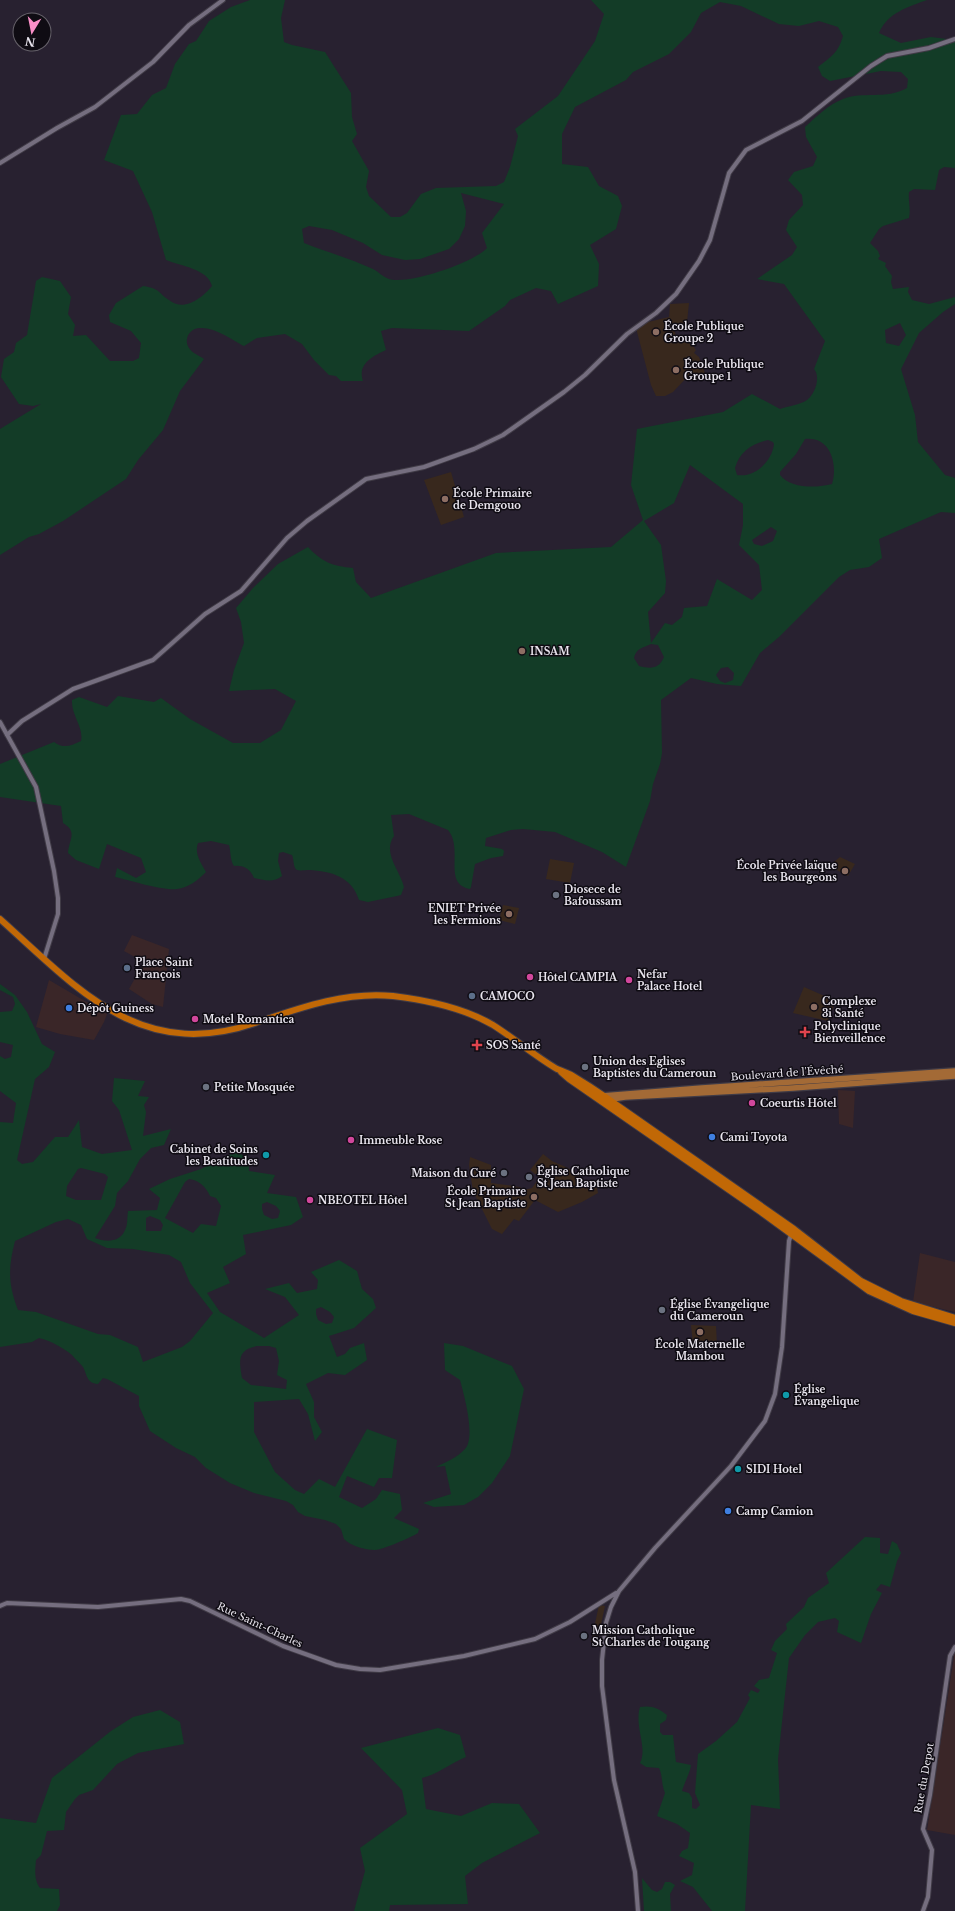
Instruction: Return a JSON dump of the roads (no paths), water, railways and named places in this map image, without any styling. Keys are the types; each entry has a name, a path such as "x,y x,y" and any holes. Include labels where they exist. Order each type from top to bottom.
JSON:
{"highway":[{"path":"0,919 87,995 122,1018 153,1029 182,1034 206,1033 236,1028 302,1007 345,998 369,995 393,996 454,1009 485,1021 558,1069 569,1079 603,1099"},
{"path":"558,1069 572,1075 680,1154 882,1295 955,1322"},
{"path":"914,1308 955,1318"}],"main road":[{"name":"Boulevard de l'Évêché","path":"793,1085 955,1071"},
{"name":"Boulevard de l'Évêché","path":"603,1099 702,1090 955,1076"}],"street":[{"path":"0,163 57,128 95,107 153,62 189,25 223,0"},
{"path":"7,735 22,721 73,689 153,660 205,614 241,592 287,538 307,521 366,479 424,467 474,449 503,435 564,392 585,375 627,334 656,313 676,294 699,261 710,240 729,174 746,150 802,121 871,66 887,56 929,48 955,39"},
{"path":"0,722 36,787 54,871 58,898 58,914 44,959"},
{"path":"638,1911 635,1872 614,1780 602,1686 602,1660 606,1623 611,1607 619,1591 660,1542 731,1466 765,1421 775,1394 782,1347 792,1231"},
{"name":"Rue Saint-Charles","path":"0,1606 7,1603 98,1607 181,1599 190,1601 290,1649 336,1665 360,1670 380,1670 464,1656 535,1639 570,1622 619,1591"},
{"name":"Rue du Depot","path":"924,1911 928,1897 932,1850 923,1833 923,1829 930,1795 950,1656 955,1647"}],"place":[{"name":"École Publique Groupe 2","path":"656,332"},
{"name":"École Publique Groupe 1","path":"676,370"},
{"name":"École Primaire de Demgouo","path":"445,499"},
{"name":"INSAM","path":"522,651"},
{"name":"École Privée laïque les Bourgeons","path":"845,871"},
{"name":"Diosece de Bafoussam","path":"556,895"},
{"name":"ENIET Privée les Fermions","path":"509,914"},
{"name":"Place Saint François","path":"127,968"},
{"name":"Hôtel CAMPIA","path":"530,977"},
{"name":"Nefar Palace Hotel","path":"629,980"},
{"name":"CAMOCO","path":"472,996"},
{"name":"Complexe 3i Santé","path":"814,1007"},
{"name":"Dépôt Guiness","path":"69,1008"},
{"name":"Motel Romantica","path":"195,1019"},
{"name":"Polyclinique Bienveillence","path":"805,1032"},
{"name":"SOS Santé","path":"477,1045"},
{"name":"Union des Eglises Baptistes du Cameroun","path":"585,1067"},
{"name":"Petite Mosquée","path":"206,1087"},
{"name":"Coeurtis Hôtel","path":"752,1103"},
{"name":"Cami Toyota","path":"712,1137"},
{"name":"Immeuble Rose","path":"351,1140"},
{"name":"Cabinet de Soins les Beatitudes","path":"266,1155"},
{"name":"Maison du Curé","path":"504,1173"},
{"name":"Église Catholique St Jean Baptiste","path":"529,1177"},
{"name":"École Primaire St Jean Baptiste","path":"534,1197"},
{"name":"NBEOTEL Hôtel","path":"310,1200"},
{"name":"Église Évangelique du Cameroun","path":"662,1310"},
{"name":"École Maternelle Mambou","path":"700,1332"},
{"name":"Église Évangelique","path":"786,1395"},
{"name":"SIDI Hotel","path":"738,1469"},
{"name":"Camp Camion","path":"728,1511"},
{"name":"Mission Catholique St Charles de Tougang","path":"584,1636"}]}
